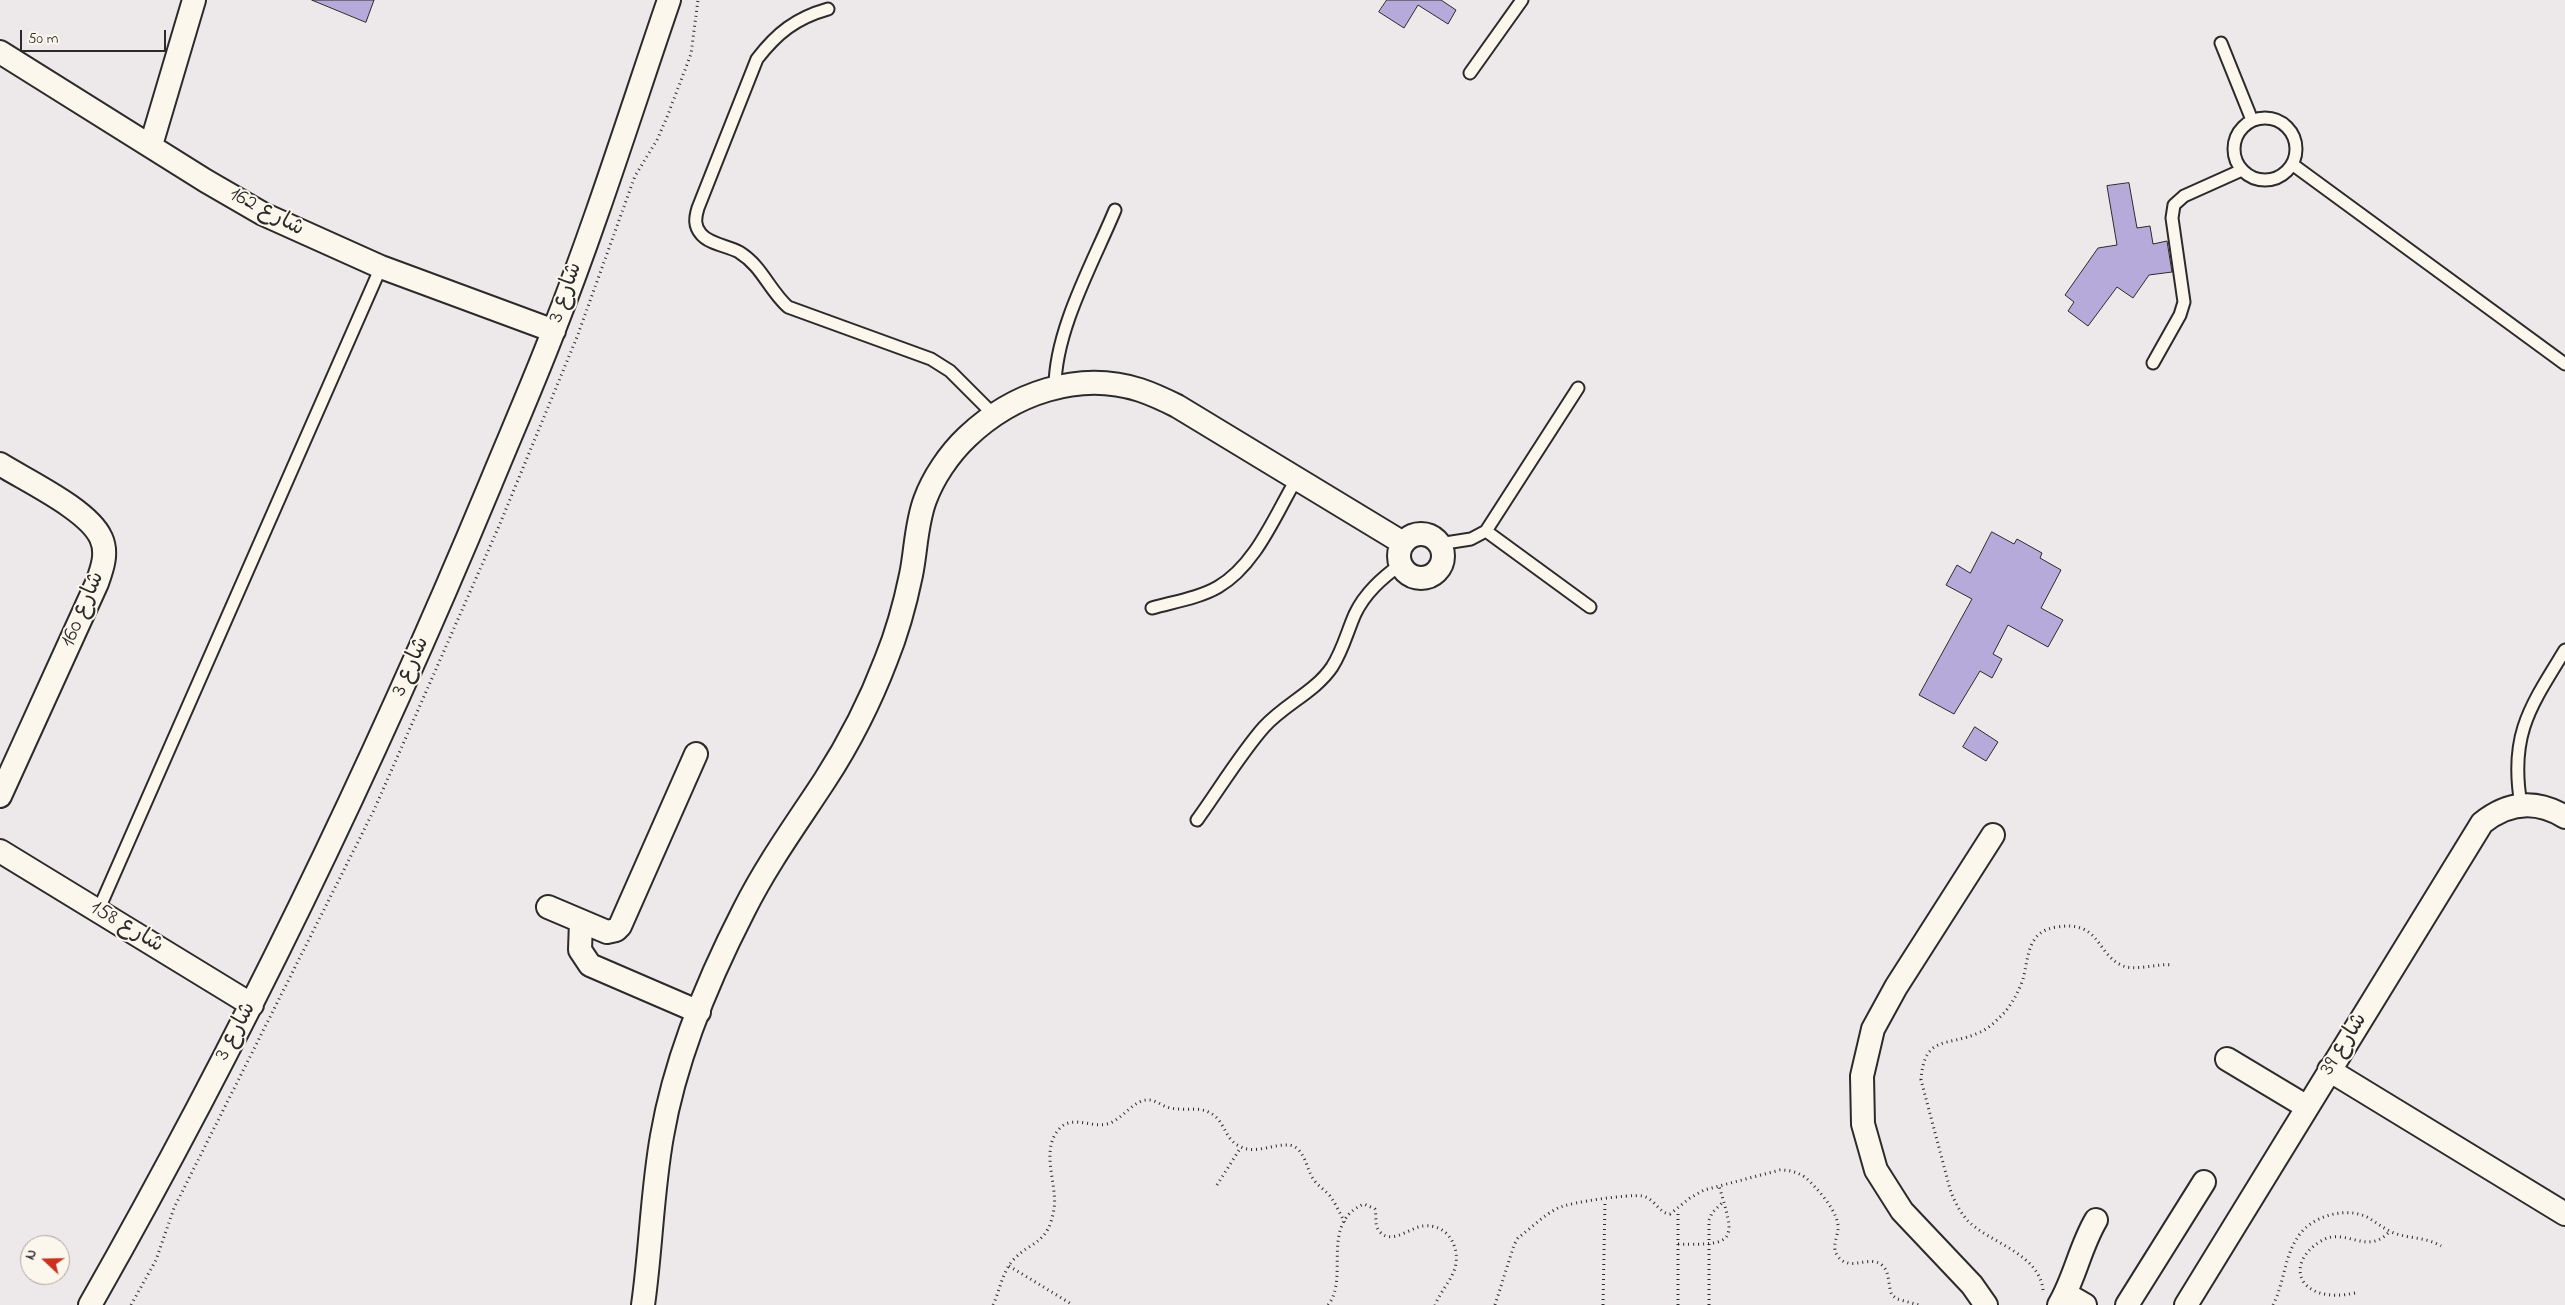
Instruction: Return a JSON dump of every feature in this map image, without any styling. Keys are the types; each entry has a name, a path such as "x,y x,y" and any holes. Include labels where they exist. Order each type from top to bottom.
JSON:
{"street":[{"path":"151,145 194,0"},
{"name":"شارع 3","path":"90,1305 134,1227 252,1005 376,746 440,604 554,331 669,0"},
{"name":"شارع 162","path":"0,52 206,181 263,214 381,267 554,331"},
{"path":"643,1305 653,1197 662,1133 678,1070 699,1012 720,959 744,910 770,863 826,778 872,695 901,616 924,501 941,468 965,439 993,414 1023,398 1055,387 1096,383 1138,389 1177,406 1297,478 1402,554 1410,575 1424,577 1431,575 1440,565 1442,558 1439,544 1435,539 1422,534 1408,538 1402,554"},
{"name":"شارع 160","path":"0,464 90,520 102,540 104,562 97,583 0,796"},
{"path":"548,907 607,932 620,926 696,754"},
{"path":"2521,805 2541,806 2565,817"},
{"name":"شارع 39","path":"2186,1305 2482,824 2506,807 2521,805"},
{"path":"1986,1305 1972,1285 1902,1211 1876,1170 1863,1124 1862,1076 1873,1029 1896,987 1993,834"},
{"name":"شارع 158","path":"0,851 252,1005"},
{"path":"581,921 580,950 583,958 590,965 699,1012"},
{"path":"2227,1059 2307,1107"},
{"path":"2329,1070 2565,1214"},
{"path":"2127,1305 2204,1182"},
{"path":"2085,1305 2056,1298 2096,1220"}],"lane":[{"path":"1470,73 1522,0"},
{"path":"828,9 806,15 787,26 770,41 757,59 698,208 695,218 697,228 703,236 750,259 760,269 776,296 788,307 931,359 950,371 993,414"},
{"path":"2221,43 2252,120"},
{"path":"2269,118 2285,125 2294,139 2296,148 2292,164 2287,171 2272,180 2256,179 2242,170 2234,156 2234,147 2239,131 2252,120 2269,118"},
{"path":"2292,164 2565,364"},
{"path":"2152,364 2180,315 2184,302 2172,218 2174,205 2184,196 2242,170"},
{"path":"1055,387 1055,369 1062,335 1115,210"},
{"path":"98,911 381,267"},
{"path":"1439,544 1471,539 1486,530 1578,388"},
{"path":"1152,608 1216,588 1233,578 1246,564 1297,478"},
{"path":"1486,530 1590,607"},
{"path":"1198,820 1264,728 1284,708 1321,681 1332,667 1341,652 1355,614 1367,594 1402,554"},
{"path":"2521,805 2517,781 2517,757 2520,734 2528,712 2565,650"}],"path":[{"path":"2056,1298 2043,1288 2038,1275 2029,1264 1968,1221 1956,1206 1921,1080 1926,1056 1945,1041 1979,1033 1997,1020 2017,994 2031,943 2045,930 2063,926 2088,932 2100,942 2114,960 2128,968 2156,964 2173,965"},
{"path":"993,1305 1009,1266 1014,1259 1036,1244 1045,1234 1051,1221 1054,1207 1051,1150 1059,1130 1066,1123 1076,1121 1097,1125 1108,1124 1119,1119 1137,1103 1149,1100 1167,1107 1196,1108 1208,1111 1217,1118 1231,1141 1242,1147 1258,1149 1278,1144 1292,1145 1301,1152 1315,1182 1329,1195 1345,1222"},
{"path":"1217,1185 1242,1147"},
{"path":"1495,1305 1514,1245 1518,1238 1559,1208 1640,1196 1652,1200 1666,1214 1670,1214 1697,1194 1719,1186 1780,1170 1798,1173 1822,1196 1837,1220 1838,1231 1834,1246 1837,1255 1844,1262 1853,1265 1868,1262 1883,1266 1887,1273 1892,1295 1897,1299 1919,1305"},
{"path":"1678,1244 1709,1245 1721,1243 1730,1232 1731,1225 1719,1186"},
{"path":"1603,1305 1605,1200"},
{"path":"1709,1305 1709,1220 1712,1212 1724,1201"},
{"path":"1328,1305 1336,1290 1336,1251 1345,1222 1358,1206 1364,1204 1375,1210 1376,1224 1380,1232 1387,1236 1408,1232 1423,1226 1440,1228 1452,1239 1458,1254 1454,1271 1435,1305"},
{"path":"1678,1209 1678,1305"},
{"path":"2273,1305 2281,1287 2295,1240 2302,1231 2312,1224 2338,1213 2366,1216 2390,1231 2423,1238 2441,1246"},
{"path":"2306,1292 2302,1279 2303,1260 2308,1252 2323,1240 2343,1237 2374,1242 2383,1239 2390,1231"},
{"path":"1009,1266 1073,1305"},
{"path":"2331,1301 2355,1294"}],"building":[{"path":"312,0 374,0 366,22"},
{"path":"1387,0 1441,0 1456,10 1448,24 1418,5 1404,28 1379,12"},
{"path":"2129,183 2137,228 2150,226 2153,244 2167,241 2172,272 2149,275 2133,298 2117,287 2088,326 2068,311 2074,302 2065,295 2098,248 2117,245 2107,186"},
{"path":"1992,532 2014,544 2017,539 2042,553 2040,558 2061,570 2041,608 2063,620 2048,647 2008,625 1993,654 2002,659 1992,678 1980,671 1954,714 1919,695 1972,599 1946,585 1957,565 1970,573"},
{"path":"1975,727 1998,742 1986,761 1963,747"}]}
